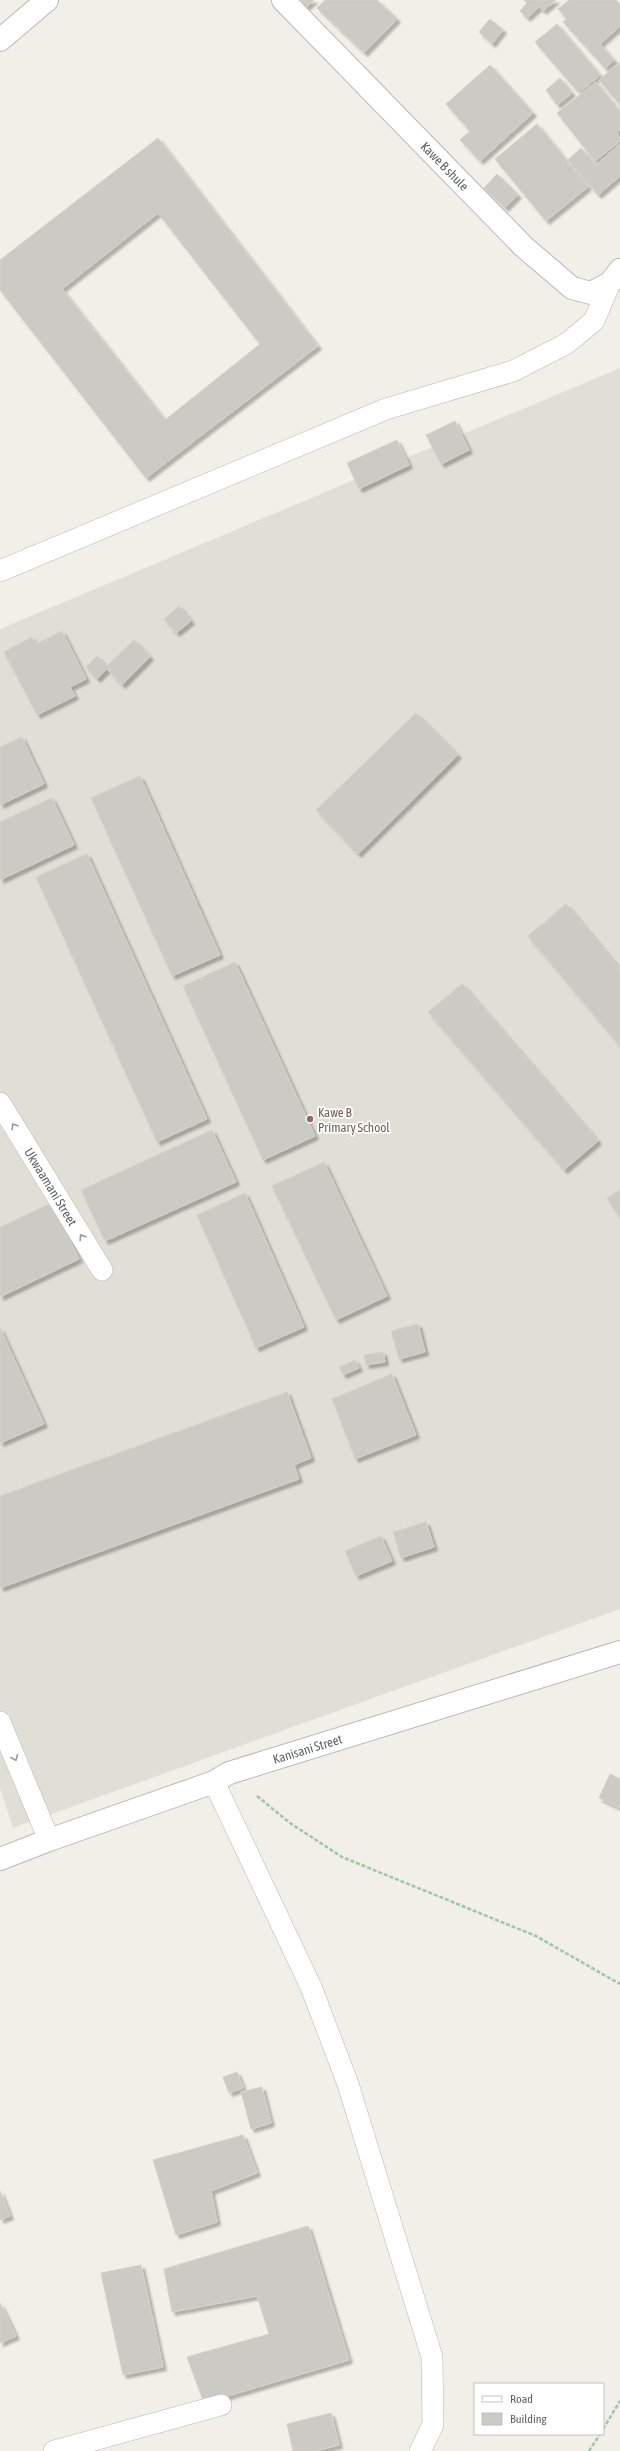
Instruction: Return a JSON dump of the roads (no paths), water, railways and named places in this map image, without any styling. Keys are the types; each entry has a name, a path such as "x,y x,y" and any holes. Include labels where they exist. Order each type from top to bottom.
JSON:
{"street":[{"path":"0,40 48,0"},
{"name":"Kawe B shule","path":"283,0 530,252 572,288 591,293 615,276"},
{"name":"Kanisani Street","path":"0,1860 49,1840 222,1778 620,1652"}],"lane":[{"path":"0,571 386,409 513,371 566,344 594,320 615,276"},
{"name":"Ukwaamani Street","path":"0,1103 102,1270"},
{"path":"0,1722 49,1840"},
{"path":"222,1778 311,1987 348,2084 432,2357 433,2425 420,2451"},
{"path":"54,2451 221,2405"}],"place":[{"name":"Kawe B Primary School","path":"310,1119"}]}
